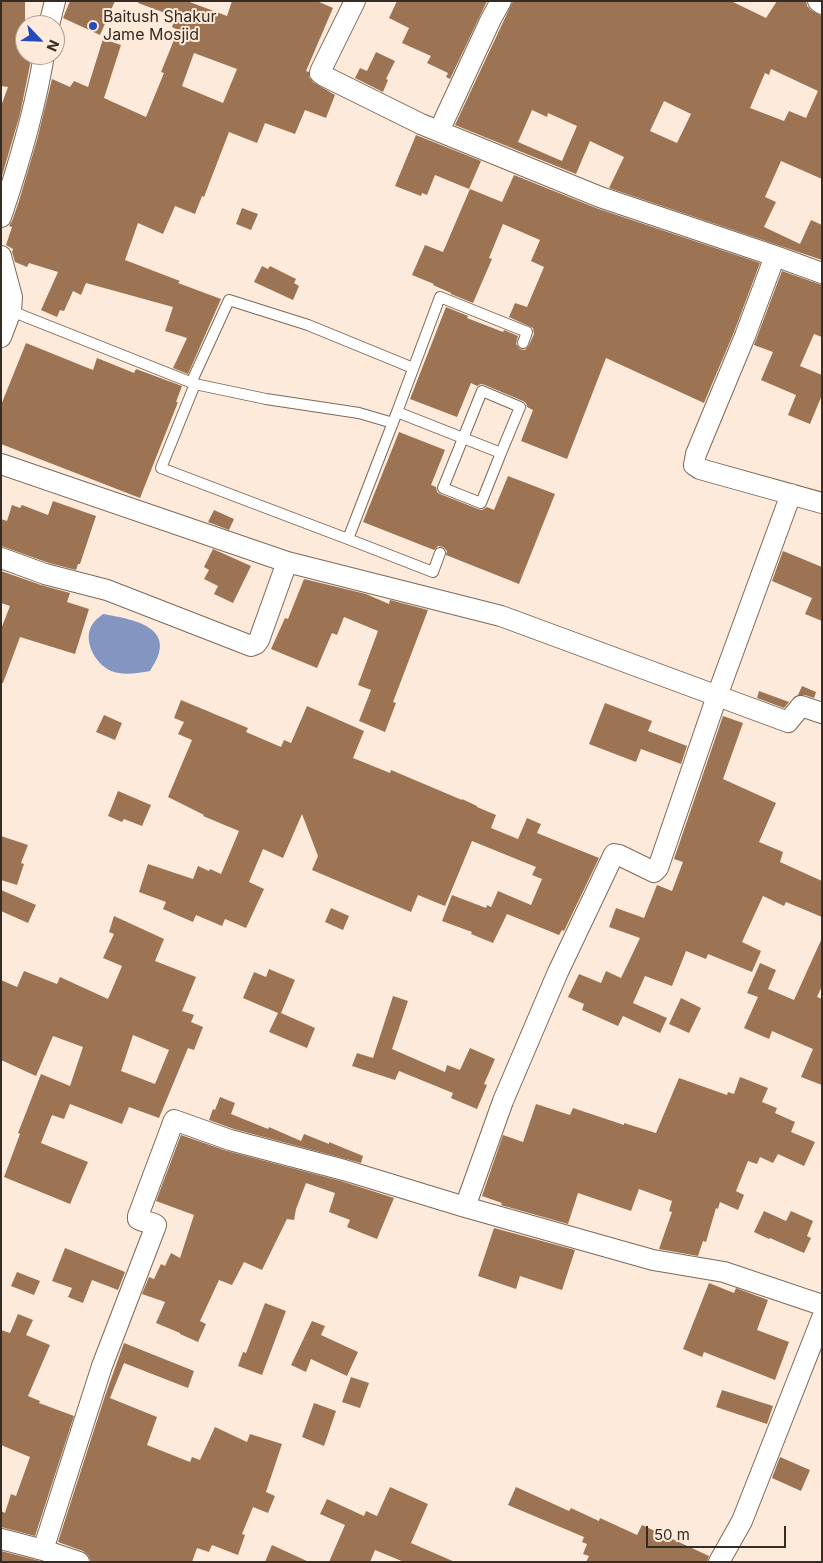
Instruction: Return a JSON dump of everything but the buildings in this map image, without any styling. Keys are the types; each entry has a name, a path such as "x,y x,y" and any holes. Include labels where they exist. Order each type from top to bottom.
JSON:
{"street":[{"path":"52,15 55,1"},
{"path":"355,1 320,73 422,124 600,197 822,273"},
{"path":"439,131 501,1"},
{"path":"818,1 822,4"},
{"path":"1,217 30,125 42,65"},
{"path":"1,256 12,297 11,311 1,337"},
{"path":"775,256 745,336 696,454 694,465 700,469 822,503"},
{"path":"1,464 287,562 501,616 788,722 801,706 822,712"},
{"path":"465,1207 503,1101 558,972 611,859 614,854 654,872 658,868 717,696 791,494"},
{"path":"1,558 45,574 107,590 251,646 259,640 287,562"},
{"path":"43,1550 102,1366 156,1225 141,1221 138,1219 138,1216 174,1120 230,1140 344,1170 465,1207 653,1260 724,1272 822,1306"},
{"path":"719,1562 742,1521 822,1318"},
{"path":"1,1539 79,1562"}],"lane":[{"path":"348,539 440,297 527,332 523,343"},
{"path":"413,368 308,325 229,300 193,383 161,468 432,572 440,552"},
{"path":"11,311 193,383 266,399 359,413 393,423"},
{"path":"482,392 520,407 501,453 481,503 443,488 482,392"},
{"path":"397,412 501,453"}],"water":[{"path":"103,614 141,623 157,636 160,645 158,656 150,671 131,674 121,673 111,671 99,662 91,650 89,635 90,628 94,622"}],"place":[{"name":"Baitush Shakur Jame Mosjid","path":"93,26"}]}
